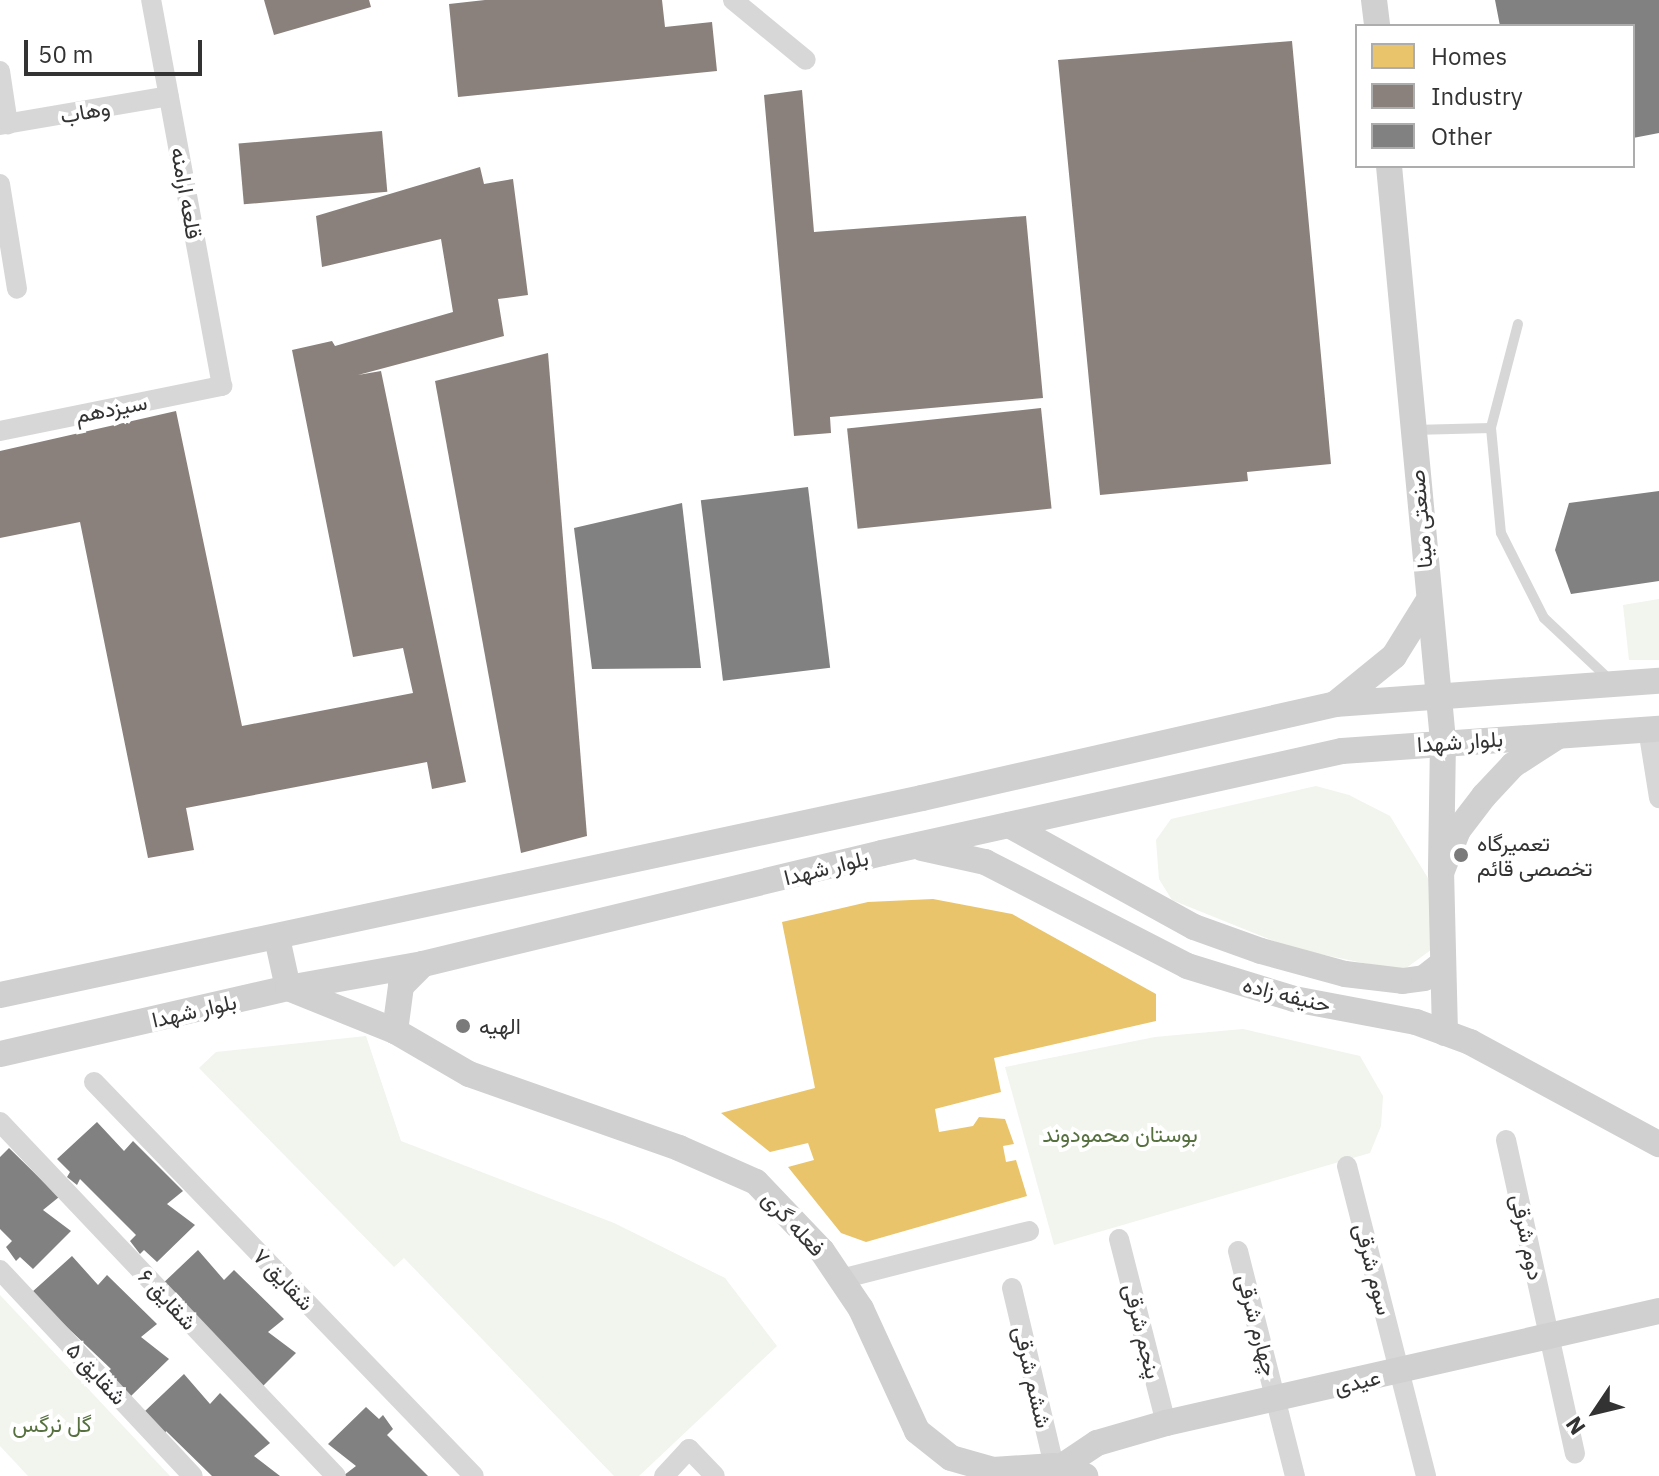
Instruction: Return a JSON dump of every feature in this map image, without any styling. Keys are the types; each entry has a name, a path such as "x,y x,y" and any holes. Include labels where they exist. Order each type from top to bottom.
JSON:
{"street":[{"name":"قلعه ارامنه","path":"151,0 222,386"},
{"path":"733,0 806,60"},
{"path":"1374,0 1377,24"},
{"path":"0,71 4,124"},
{"name":"وهاب","path":"4,124 169,96"},
{"name":"صنعتی مینا","path":"1389,168 1427,603 1443,741 1441,873 1445,1033"},
{"path":"0,184 17,289"},
{"name":"سیزدهم","path":"0,431 222,386"},
{"path":"1335,704 1394,656 1427,603"},
{"path":"0,995 277,938 1335,704 1612,681 1659,681"},
{"path":"1654,729 1659,798"},
{"name":"بلوار شهدا","path":"0,1054 288,988 423,964 914,846 1342,751 1443,741 1654,729"},
{"path":"1441,873 1458,830 1484,796 1513,765 1561,734"},
{"path":"1009,825 1194,927 1261,951 1345,974 1403,981 1424,978 1443,963"},
{"name":"حنیفه زاده","path":"914,846 985,862 1187,966 1294,999 1416,1022 1445,1033 1659,1144"},
{"path":"277,938 288,988"},
{"path":"395,1031 401,986 423,964"},
{"name":"فعله گری","path":"288,988 395,1031 469,1074 666,1143 756,1182 822,1251 861,1309 917,1431 951,1458 993,1470 1067,1470"},
{"name":"شقایق ۷","path":"94,1082 474,1476"},
{"name":"شقایق ۶","path":"0,1122 336,1476"},
{"name":"دوم شرقی","path":"1506,1140 1575,1453"},
{"name":"سوم شرقی","path":"1347,1166 1402,1371 1426,1476"},
{"path":"841,1279 1029,1231"},
{"name":"پنجم شرقی","path":"1119,1239 1166,1423"},
{"name":"چهارم شرقی","path":"1238,1251 1278,1399 1295,1476"},
{"name":"شقایق ۵","path":"0,1270 193,1476"},
{"name":"ششم شرقی","path":"1012,1288 1067,1470"},
{"name":"عیدی","path":"1067,1470 1097,1443 1166,1423 1659,1311"},
{"path":"664,1476 689,1449 715,1476"}],"lane":[{"path":"1518,324 1491,428 1501,533 1544,618 1612,681"},
{"path":"1412,430 1491,428"}],"green space":[{"path":"1659,599 1659,660 1629,660 1623,605"},
{"path":"1316,786 1349,795 1390,816 1431,883 1435,947 1402,971 1291,948 1172,900 1159,879 1156,840 1171,819"},
{"name":"بوستان محمودوند","path":"1243,1029 1360,1056 1383,1096 1381,1126 1370,1153 1054,1245 1005,1067 1155,1037"},
{"path":"366,1036 401,1141 614,1223 725,1278 777,1346 639,1476 614,1476 404,1258 394,1267 199,1068 216,1052"},
{"name":"گل نرگس","path":"0,1295 170,1476 28,1476 0,1446"}],"building: Homes":[{"path":"933,899 1012,914 1156,994 1156,1021 994,1058 1001,1092 935,1109 939,1132 973,1126 979,1117 1005,1119 1014,1144 1003,1146 1006,1162 1016,1160 1027,1196 866,1242 841,1233 788,1167 814,1160 808,1143 770,1152 721,1113 815,1088 782,922 868,902"}],"building: Industry":[{"path":"264,0 369,0 371,7 274,35"},
{"path":"485,0 662,0 665,27 712,22 717,71 458,97 449,4"},
{"path":"1292,41 1331,464 1247,472 1248,481 1100,495 1058,60"},
{"path":"802,90 814,232 1026,216 1043,398 830,417 831,433 794,436 764,95"},
{"path":"382,131 387,192 244,204 239,144"},
{"path":"480,167 484,184 513,179 528,295 498,299 504,336 358,375 381,371 466,782 432,789 427,762 186,808 194,850 148,858 80,522 0,538 0,451 176,411 242,726 413,693 403,648 353,657 292,350 332,341 335,346 453,312 441,239 322,267 316,216"},
{"path":"548,353 587,836 521,853 435,381"},
{"path":"1041,408 1052,508 858,529 847,428"}],"building: Other":[{"path":"1495,0 1659,0 1659,133 1635,138 1635,24 1500,24"},
{"path":"808,487 830,668 723,681 701,500"},
{"path":"1659,491 1659,581 1571,594 1555,550 1569,503"},
{"path":"682,503 701,668 592,669 574,528"},
{"path":"97,1122 124,1151 133,1141 183,1191 167,1204 195,1225 157,1262 144,1250 140,1254 130,1241 136,1235 80,1179 77,1185 67,1177 70,1172 57,1159"},
{"path":"9,1148 59,1197 43,1210 71,1231 33,1269 20,1257 16,1261 6,1247 12,1241 0,1229 0,1157"},
{"path":"198,1250 224,1280 234,1270 284,1319 268,1332 296,1353 258,1391 158,1288"},
{"path":"72,1256 98,1285 107,1275 157,1324 141,1337 169,1359 131,1396 104,1375 111,1369 31,1293"},
{"path":"184,1374 210,1404 220,1393 270,1443 254,1456 280,1476 212,1476 166,1431 164,1437 144,1412"},
{"path":"366,1407 379,1419 383,1415 393,1429 387,1435 428,1476 343,1476 356,1466 328,1444"}],"place":[{"name":"تعمیرگاه تخصصی قائم","path":"1461,855"},
{"name":"الهیه","path":"463,1026"}]}
